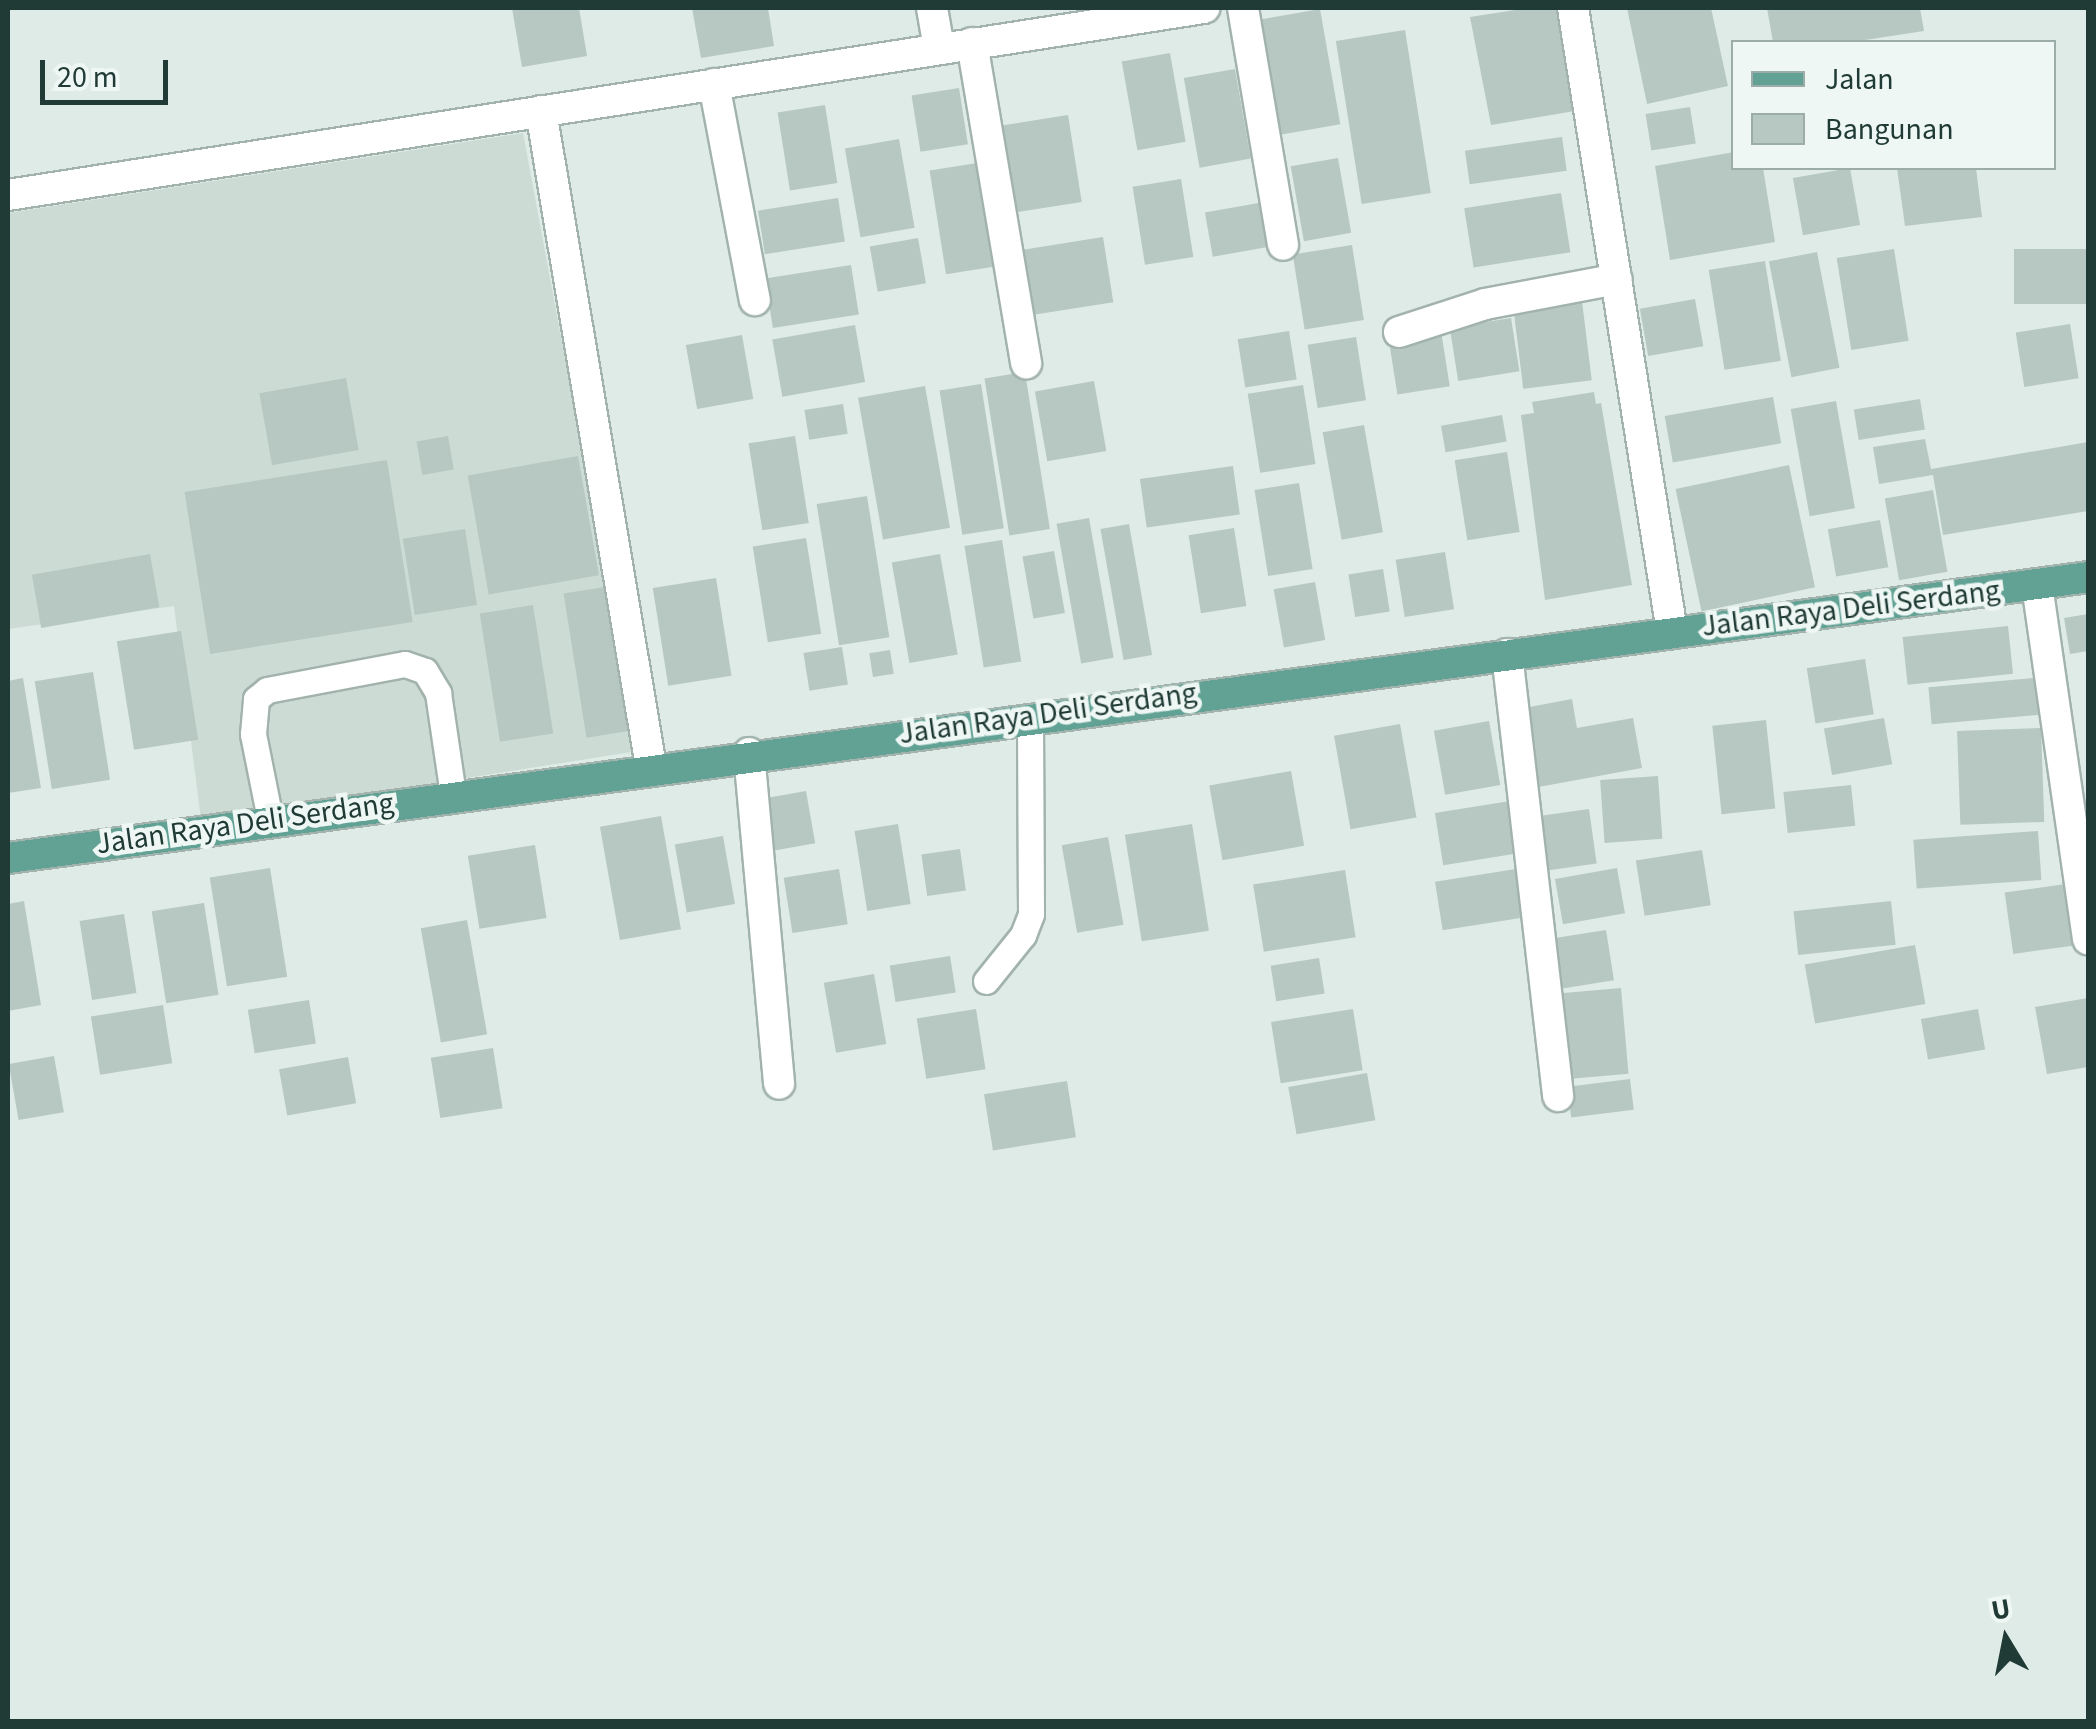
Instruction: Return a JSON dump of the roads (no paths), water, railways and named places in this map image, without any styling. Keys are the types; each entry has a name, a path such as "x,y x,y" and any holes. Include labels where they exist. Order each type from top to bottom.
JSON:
{"main road":[{"name":"Jalan Raya Deli Serdang","path":"8,858 749,753 2088,578"}],"street":[{"path":"932,8 938,48"},
{"path":"8,195 972,43 1152,11 1204,8"},
{"path":"1243,8 1283,245"},
{"path":"1573,8 1672,632"},
{"path":"972,43 1026,363"},
{"path":"714,84 755,300"},
{"path":"541,111 651,767"},
{"path":"1399,332 1485,304 1617,279"},
{"path":"2037,584 2088,939"},
{"path":"1507,654 1558,1096"},
{"path":"749,753 778,1084"}],"lane":[{"path":"270,819 252,734 256,699 267,690 405,664 424,671 438,693 453,794"},
{"path":"986,981 1031,914 1030,717"}]}
